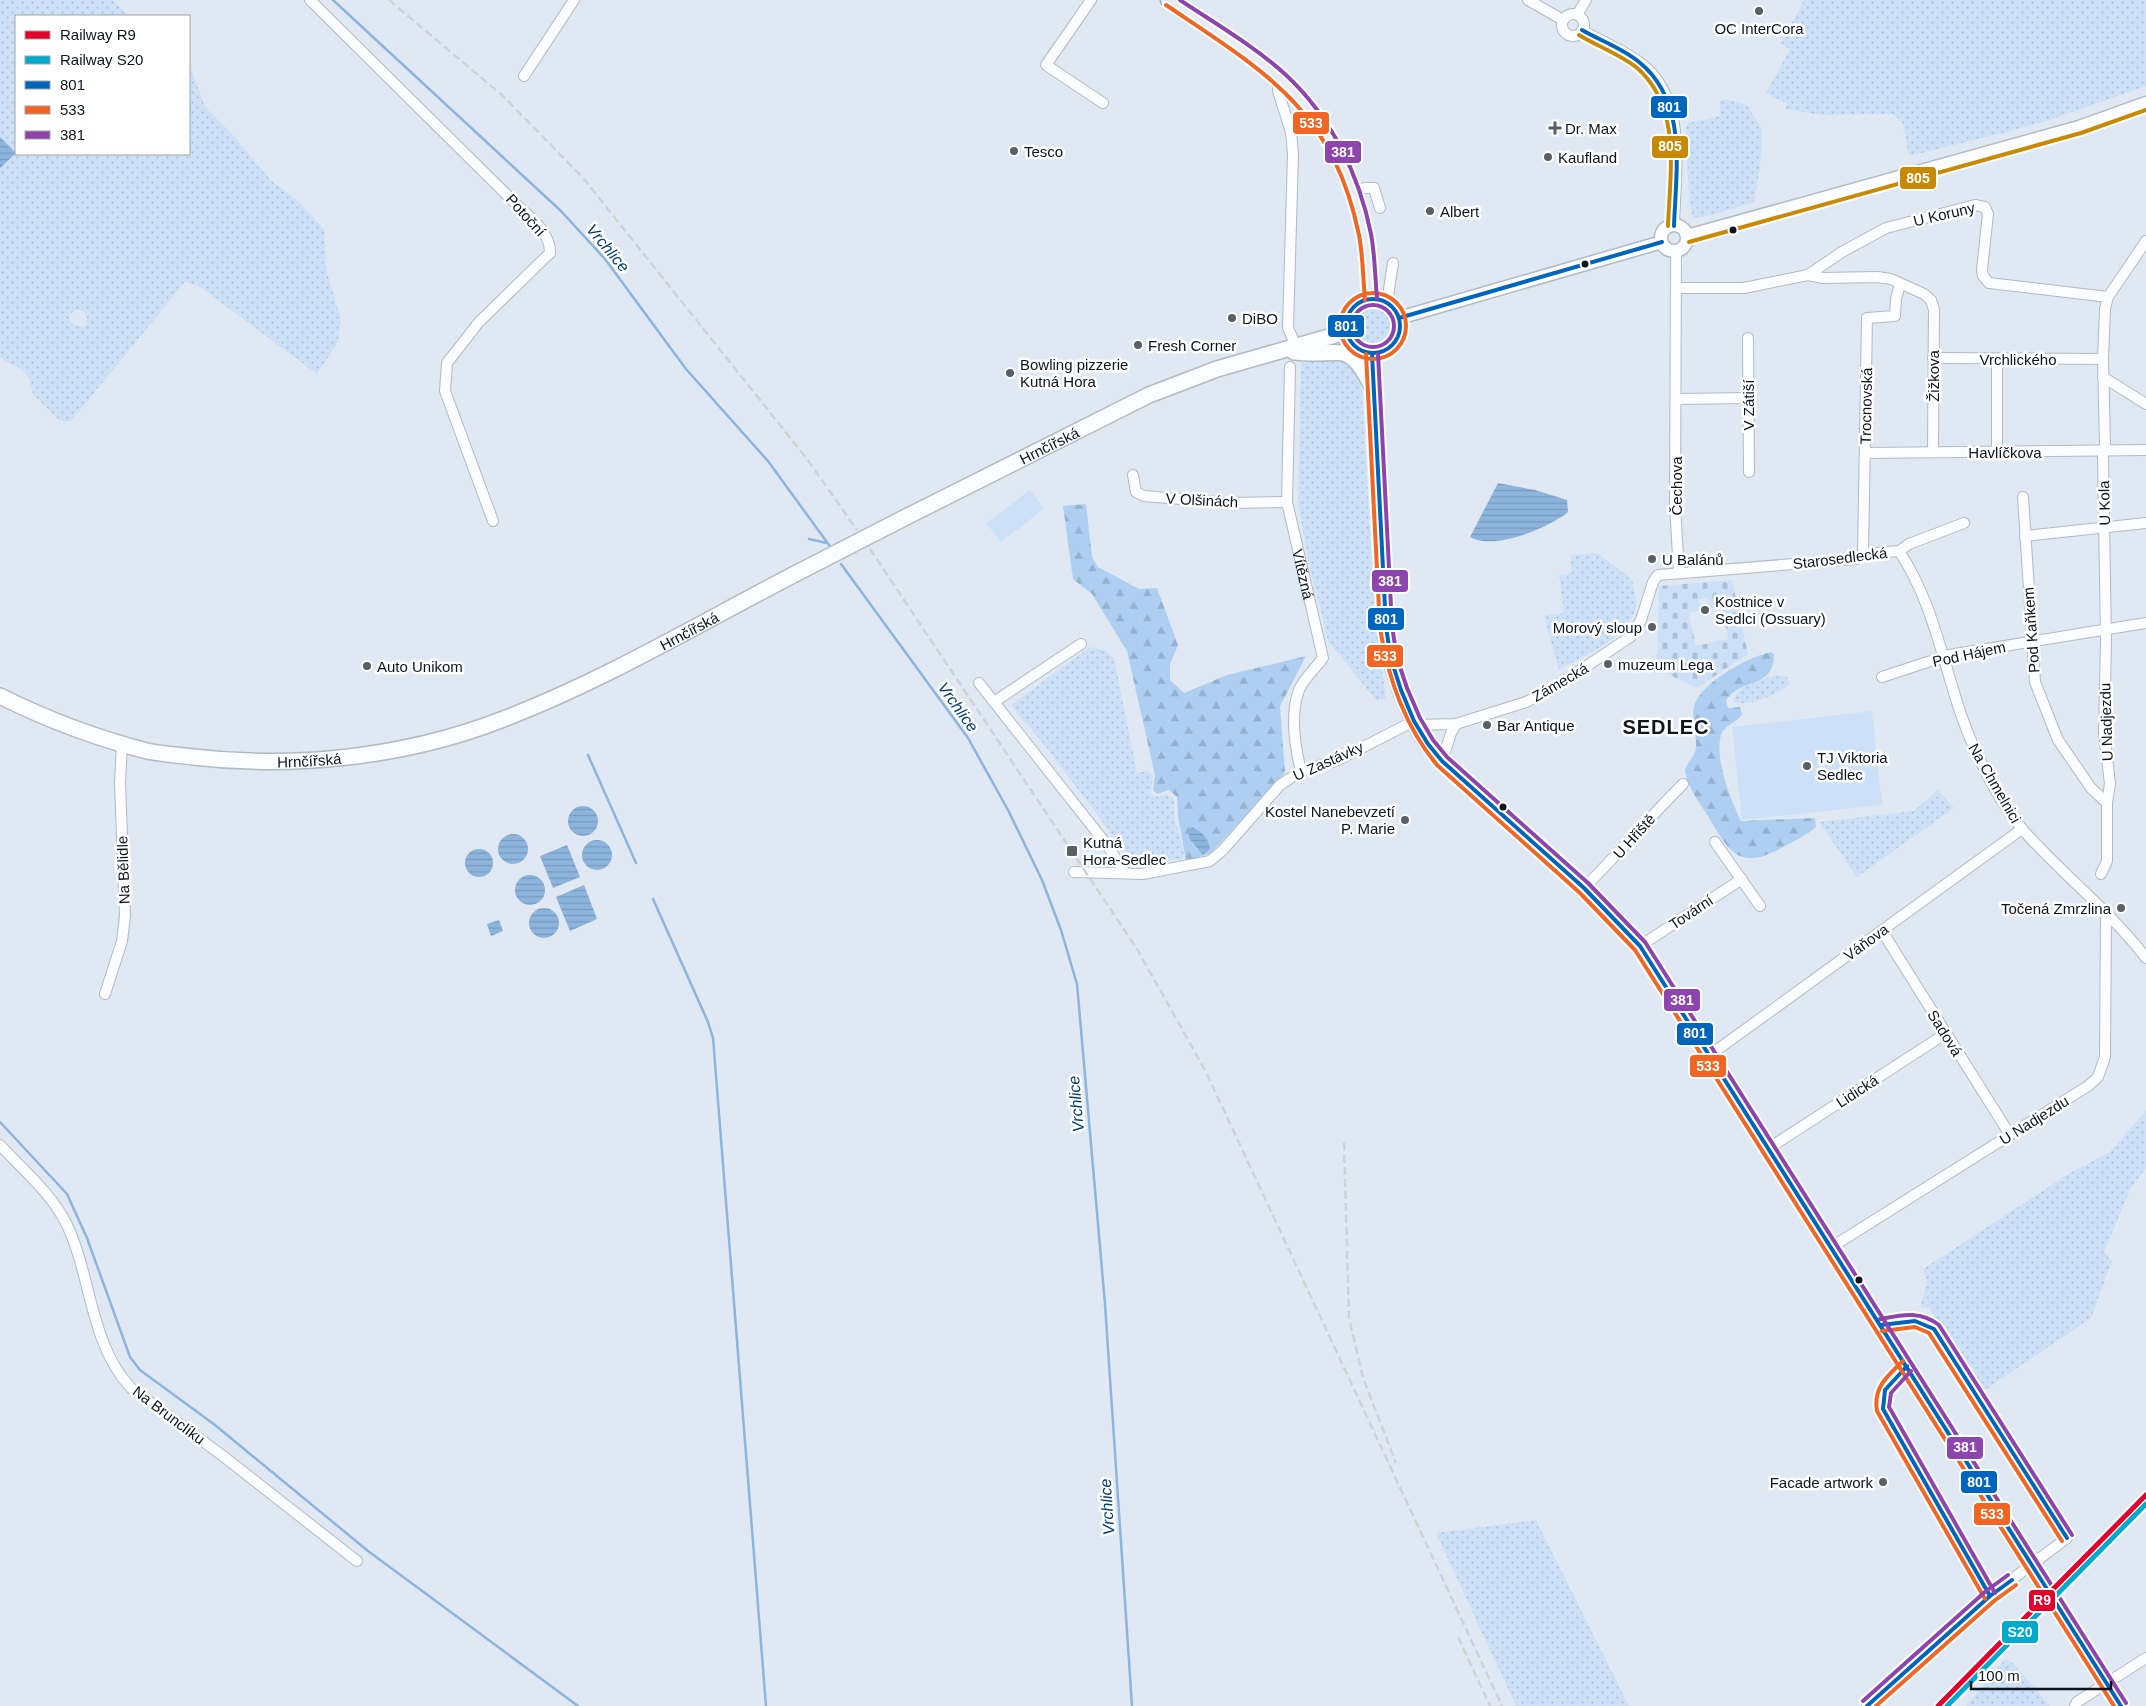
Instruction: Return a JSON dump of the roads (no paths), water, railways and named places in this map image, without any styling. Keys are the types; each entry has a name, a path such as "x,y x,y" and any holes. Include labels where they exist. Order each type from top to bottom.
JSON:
{"main road":[{"path":"1170,0 1224,36 1281,79 1303,102 1320,126 1342,164 1354,194 1366,244 1371,299"},
{"path":"1184,0 1224,36"},
{"path":"1379,300 1394,311 1400,330 1394,344 1380,353 1372,354 1358,349 1352,344 1346,332 1346,321 1349,312 1362,301 1379,300"},
{"name":"Hrnčířská","path":"0,696 71,726 148,751 211,759 292,762 382,752 435,740 499,721 554,699 906,517 1149,395 1216,369 1346,332"},
{"path":"1280,350 1346,354 1360,363 1374,392"},
{"path":"1372,354 1387,636 1395,673 1415,723 1442,761 1584,888 1640,946 2121,1706"}],"street":[{"name":"Potoční","path":"310,0 509,196 546,236 550,246 550,252 479,322 446,363 445,391 493,521"},
{"path":"524,76 574,0"},
{"path":"1092,0 1046,65 1103,102"},
{"path":"1528,0 1563,20"},
{"path":"1578,15 1586,0"},
{"path":"1571,14 1578,15 1583,21 1582,30 1577,35 1568,34 1562,26 1563,20 1571,14"},
{"path":"1582,30 1640,62 1657,80 1668,100 1673,116 1675,137 1674,226"},
{"path":"1281,79 1278,91 1290,132 1293,154 1288,328 1296,346"},
{"path":"1687,236 2070,130 2145,103"},
{"path":"1354,194 1364,188 1374,188 1380,208"},
{"name":"U Koruny","path":"1676,288 1744,288 1808,275 1842,252 1886,228 1975,205 1985,207 1988,214 1982,270 1990,283 2108,297"},
{"path":"1674,226 1681,227 1687,236 1683,248 1676,251 1668,250 1662,242 1664,231 1674,226"},
{"name":"U Kola","path":"2105,629 2104,322 2108,297 2146,241"},
{"path":"1393,264 1388,296 1394,311 1662,242"},
{"name":"Čechova","path":"1676,251 1676,505 1679,573"},
{"name":"U Koruny","path":"1808,275 1823,278 1884,278 1924,294 1931,300"},
{"name":"Trocnovská","path":"1863,554 1867,318 1895,316 1896,299 1900,284"},
{"name":"Žižkova","path":"1931,300 1934,310 1933,452"},
{"name":"V Zátiší","path":"1748,338 1748,472"},
{"name":"Vrchlického","path":"1933,358 2103,359"},
{"path":"1997,358 1997,452"},
{"name":"Vítězná","path":"1290,367 1287,502 1322,658 1304,680 1294,707 1297,755 1301,771"},
{"path":"2103,377 2146,404"},
{"path":"1677,399 1748,398"},
{"name":"Havlíčkova","path":"1865,453 2146,450"},
{"name":"V Olšinách","path":"1134,475 1136,492 1144,496 1231,502 1287,502"},
{"name":"Pod Kaňkem","path":"2024,497 2031,642 2035,682 2055,734 2090,788 2107,802"},
{"name":"Starosedlecká","path":"1679,573 1856,559 1863,554 1898,552 1909,544 1964,523"},
{"path":"2025,536 2146,523"},
{"name":"Na Chmelnici","path":"1898,552 1927,605 1968,735 1980,762 2006,807 2022,829 2144,951"},
{"name":"Zámecká","path":"1415,723 1456,724 1526,702 1554,688 1606,655 1630,637 1644,612 1653,582 1658,575 1679,573"},
{"name":"Pod Hájem","path":"1882,677 1943,658 2146,623"},
{"name":"U Nadjezdu","path":"2101,874 2107,861 2107,802 2110,784 2104,732 2105,629"},
{"path":"994,702 1081,644"},
{"path":"980,683 1106,845 1124,873"},
{"name":"U Zastávky","path":"1074,872 1143,874 1210,861 1223,850 1280,785 1301,771 1338,760 1415,723"},
{"path":"1442,761 1456,724"},
{"name":"Na Bělidle","path":"105,994 122,941 125,916 120,783 122,743"},
{"name":"U Hřiště","path":"1584,888 1610,863 1631,836 1683,784"},
{"name":"Váňova","path":"1710,1056 2022,829"},
{"path":"1715,842 1760,906"},
{"name":"Tovární","path":"1640,946 1742,879"},
{"name":"U Nadjezdu","path":"1830,1248 2088,1086 2101,1070 2105,1056 2106,915"},
{"name":"Sadová","path":"1882,931 2010,1135"},
{"name":"Lidická","path":"1769,1148 1945,1034"},
{"name":"Na Brunclíku","path":"0,1145 56,1206 66,1224 76,1249 93,1312 122,1378 132,1388 223,1456 357,1561"},
{"path":"1867,1706 1990,1596 2067,1538 1934,1328 1926,1323 1914,1320 1881,1325"},
{"path":"1907,1366 1884,1390 1883,1409 1990,1596"},
{"path":"2075,1706 2077,1702 2146,1658"}],"waterway":[{"name":"Vrchlice","path":"333,0 561,211 605,259 686,369 768,461 829,545"},
{"path":"809,539 827,543"},
{"name":"Vrchlice","path":"841,564 968,738 1008,810 1042,880 1061,930 1077,984 1105,1304 1132,1706"},
{"path":"588,755 636,863"},
{"path":"653,899 708,1022 713,1038 766,1706"},
{"path":"0,1122 67,1194 87,1238 130,1357 140,1370 215,1425 368,1551 578,1706"}],"railway":[{"path":"389,0 503,96 584,179 807,459 857,530"},
{"path":"870,549 1137,949 1205,1070 1502,1706"},
{"path":"1344,1143 1349,1318 1363,1378 1396,1463"},
{"path":"1458,1637 1490,1706"}],"rail line":[{"name":"R9","path":"1938,1706 2146,1495"},
{"name":"S20","path":"1947,1706 2146,1504"}],"place":[{"name":"OC InterCora","path":"1759,11"},
{"name":"Dr. Max","path":"1555,128"},
{"name":"Tesco","path":"1014,151"},
{"name":"Kaufland","path":"1548,157"},
{"name":"Albert","path":"1430,211"},
{"name":"DiBO","path":"1232,318"},
{"name":"Fresh Corner","path":"1138,345"},
{"name":"Bowling pizzerie Kutná Hora","path":"1010,373"},
{"name":"U Balánů","path":"1652,559"},
{"name":"Kostnice v Sedlci (Ossuary)","path":"1705,610"},
{"name":"Morový sloup","path":"1652,627"},
{"name":"muzeum Lega","path":"1608,664"},
{"name":"Auto Unikom","path":"367,666"},
{"name":"Bar Antique","path":"1487,725"},
{"name":"TJ Viktoria Sedlec","path":"1807,766"},
{"name":"Kostel Nanebevzetí P. Marie","path":"1405,820"},
{"name":"Kutná Hora-Sedlec","path":"1072,851"},
{"name":"Točená Zmrzlina","path":"2121,908"},
{"name":"Facade artwork","path":"1883,1482"}],"district":[{"name":"SEDLEC","path":"1666,727"}]}
